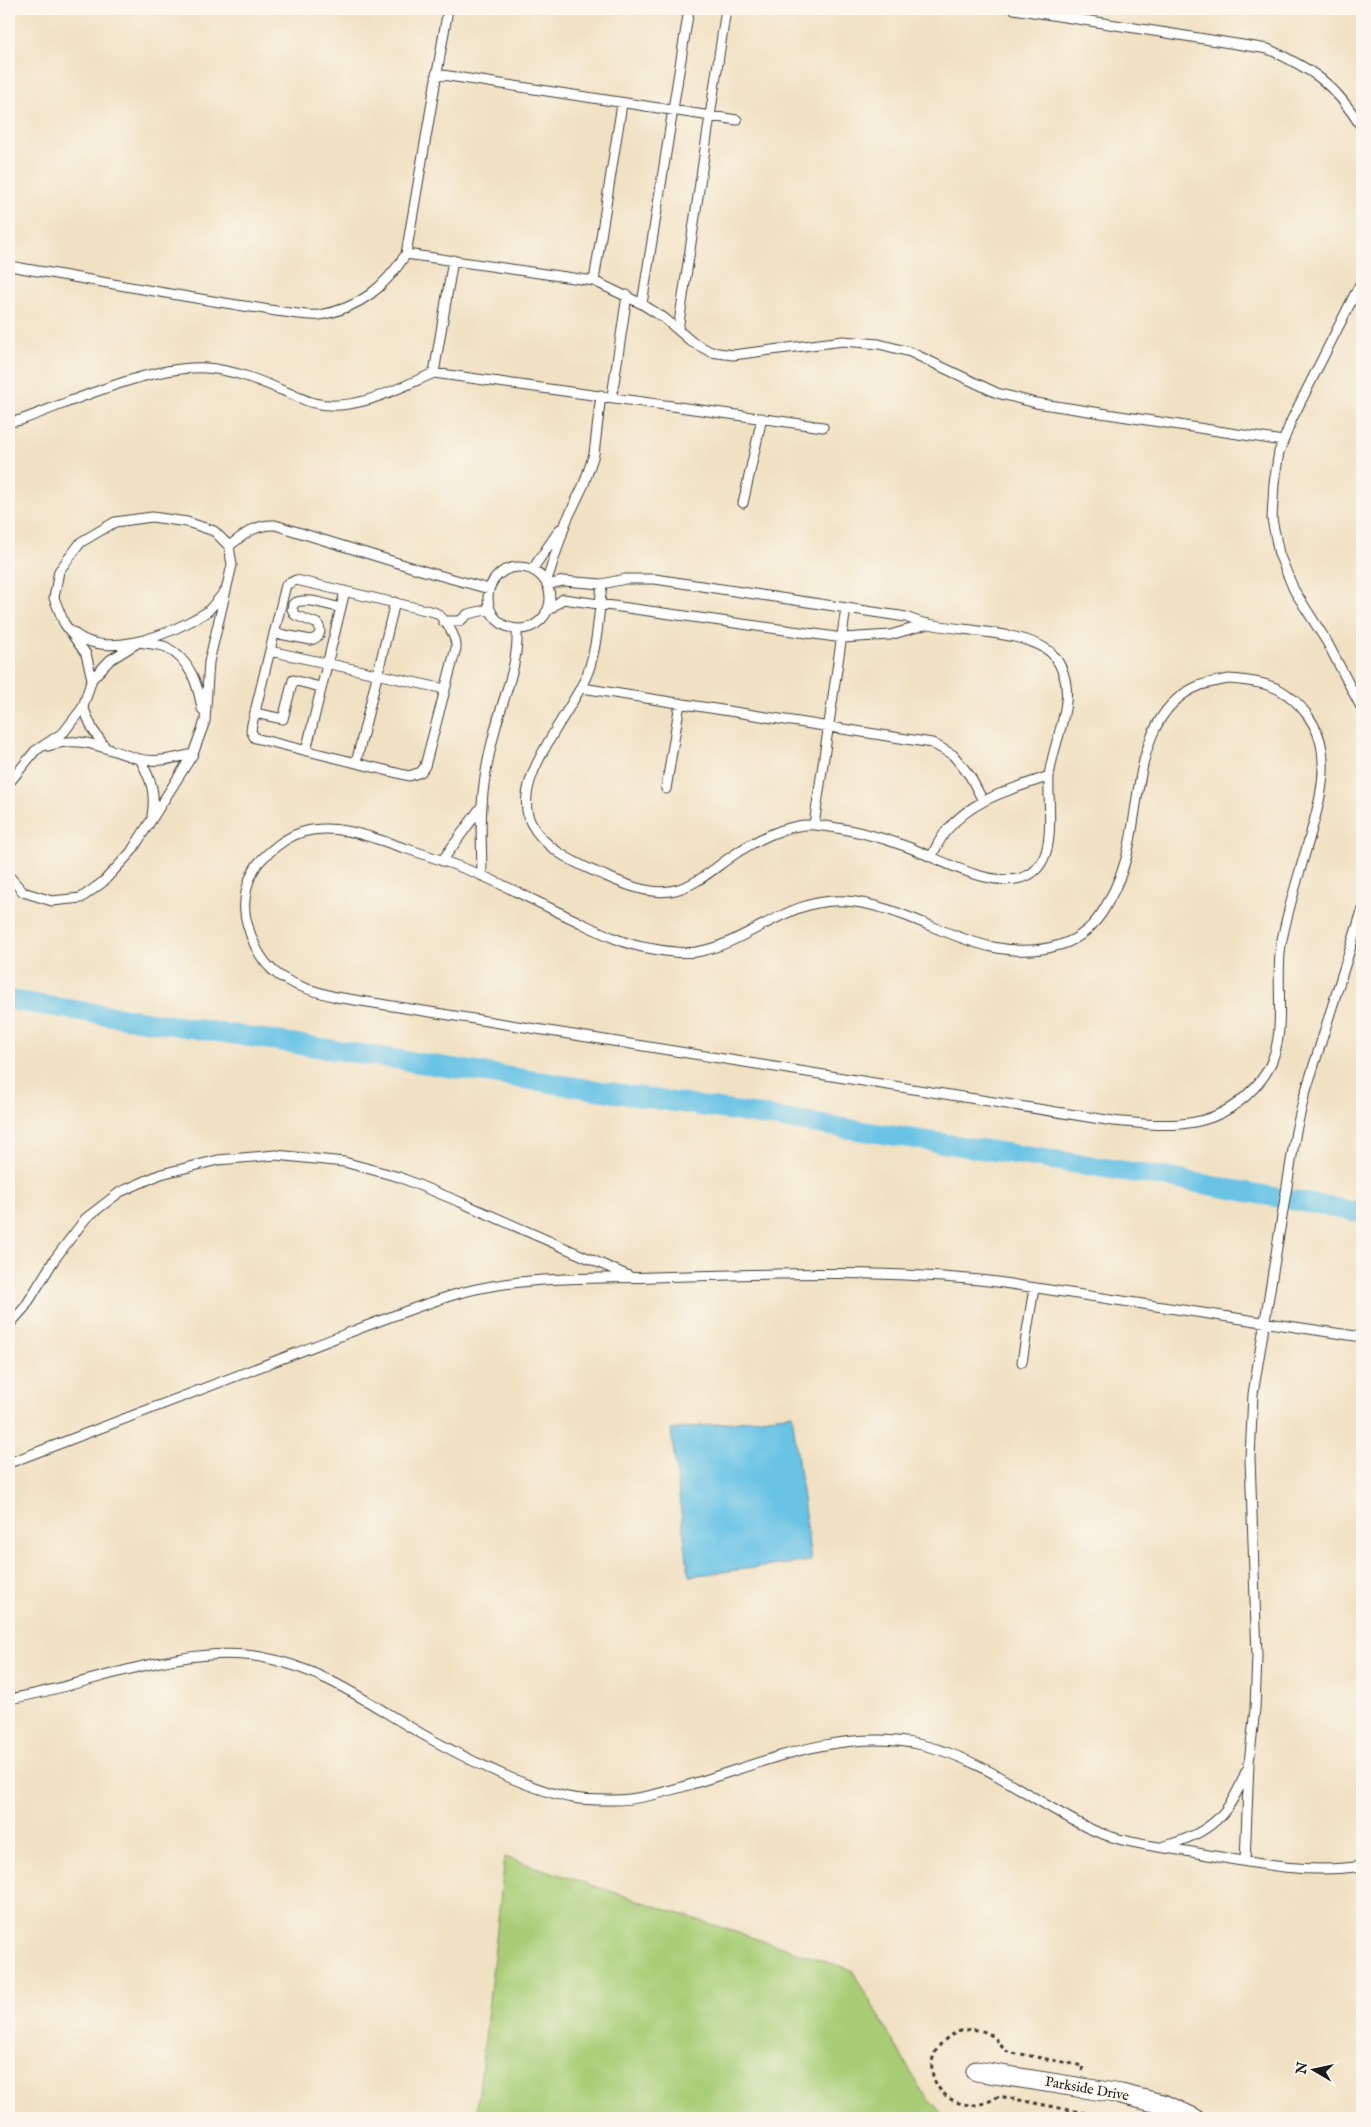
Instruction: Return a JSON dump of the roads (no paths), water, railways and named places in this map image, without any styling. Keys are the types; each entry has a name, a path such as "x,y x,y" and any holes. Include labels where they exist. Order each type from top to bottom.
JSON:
{"street":[{"name":"Parkside Drive","path":"976,2071 1121,2094 1166,2105 1194,2118"}],"lane":[{"path":"9,266 220,302 318,315 348,307 374,294 394,273 406,254 448,9"},
{"path":"642,304 689,9"},
{"path":"678,330 726,9"},
{"path":"1014,9 1268,49 1302,64 1327,82 1350,107 1362,128"},
{"path":"436,74 622,104 737,120"},
{"path":"594,281 622,104"},
{"path":"406,254 594,281 627,295 642,304 692,342 711,352 733,355 843,341 879,344 910,352 997,393 1028,401 1283,441"},
{"path":"434,373 452,260"},
{"path":"1362,280 1292,419 1283,441 1279,452 1274,483 1272,519 1279,554 1294,590 1327,642 1362,709"},
{"path":"612,396 627,295"},
{"path":"9,422 21,420 111,387 169,371 205,368 233,372 315,403 346,405 374,397 434,373 612,396 823,427"},
{"path":"546,584 566,522 584,484 594,454 601,395"},
{"path":"742,503 762,418"},
{"path":"9,876 23,892 52,901 81,898 103,882 131,852 193,754 204,721 209,662 232,565 229,546 214,531 187,522 152,517 115,522 81,542 59,571 54,598 64,623 86,654 92,679"},
{"path":"532,570 566,522"},
{"path":"229,546 254,528 264,524 275,525 489,589"},
{"path":"546,612 549,599 546,584 532,570 523,567 506,570 498,575 489,589 488,600 490,610 501,624 517,630 531,627 537,623 546,612 563,599 600,602 843,638 890,635 928,624"},
{"path":"546,584 563,581 602,584 625,579 655,579 906,618 928,624 1013,637 1038,645 1052,654 1062,670 1067,685 1066,705 1049,776 1050,832 1045,856 1034,872 1020,878 994,878 965,872 878,837 814,825 802,825 753,844 734,855 709,874 670,891 646,890 621,882 558,853 542,839 529,821 526,803 534,767 582,688 590,666 596,642 602,584"},
{"path":"296,580 345,591 439,614 456,644 421,772 409,776 254,738 252,732 255,713 285,589 291,582 296,580"},
{"path":"9,783 35,750 64,732 84,707 92,679 110,660 139,642 176,628 207,612 228,588"},
{"path":"306,751 320,687 345,591"},
{"path":"274,633 311,640 320,635 318,624 295,615 292,609 293,604 298,601 304,600 341,608"},
{"path":"356,763 395,602"},
{"path":"814,825 830,727 846,608"},
{"path":"443,621 460,621 468,614 490,610"},
{"path":"64,623 79,637 103,644 139,642 165,647 188,665 199,689 204,721"},
{"path":"482,876 481,807 485,773 494,732 512,675 518,644 517,630"},
{"path":"270,650 445,689"},
{"path":"1228,679 1256,682 1280,690 1297,703 1315,724 1322,749 1323,777 1316,816 1285,925 1278,963 1279,1028 1272,1058 1262,1079 1243,1098 1219,1115 1192,1123 1157,1125 1113,1121 336,997 296,986 271,969 253,947 245,914 247,885 257,863 280,842 303,832 323,829 352,832 482,876 612,938 643,947 668,951 695,952 719,945 788,911 818,902 844,901 876,907 973,942 1006,950 1035,950 1062,945 1086,932 1101,914 1120,880 1130,842 1138,784 1145,752 1159,723 1176,701 1199,686 1228,679"},
{"path":"255,713 283,719 293,680 320,687"},
{"path":"582,688 932,743 953,755 970,776 983,801"},
{"path":"666,789 680,703"},
{"path":"84,707 93,730 105,746"},
{"path":"35,750 58,742 83,741 105,746 140,759 170,760 193,754"},
{"path":"140,759 151,780 155,800 151,820"},
{"path":"930,857 946,831 966,810 1004,791 1049,776"},
{"path":"442,861 481,807"},
{"path":"1245,1861 1249,1763 1256,1709 1257,1656 1250,1458 1253,1394 1296,1131 1304,1097 1362,911"},
{"path":"9,1325 25,1307 54,1260 86,1218 120,1192 161,1174 218,1160 276,1155 344,1162 399,1177 632,1278"},
{"path":"9,1463 356,1330 460,1293 505,1284 632,1278 891,1273 938,1276 1034,1288 1362,1337"},
{"path":"1022,1362 1034,1288"},
{"path":"9,1699 185,1658 226,1654 260,1657 294,1665 325,1677 372,1702 440,1744 542,1789 573,1798 615,1800 651,1796 813,1746 848,1741 884,1740 920,1745 953,1754 987,1768 1057,1811 1091,1829 1125,1840 1245,1861 1305,1868 1338,1870 1362,1866"},
{"path":"1161,1847 1184,1841 1206,1828 1224,1813 1238,1791 1249,1763"}],"water":[{"path":"792,1414 811,1561 689,1576 671,1430"}],"waterway":[{"path":"9,1000 1170,1178 1362,1213"}]}
